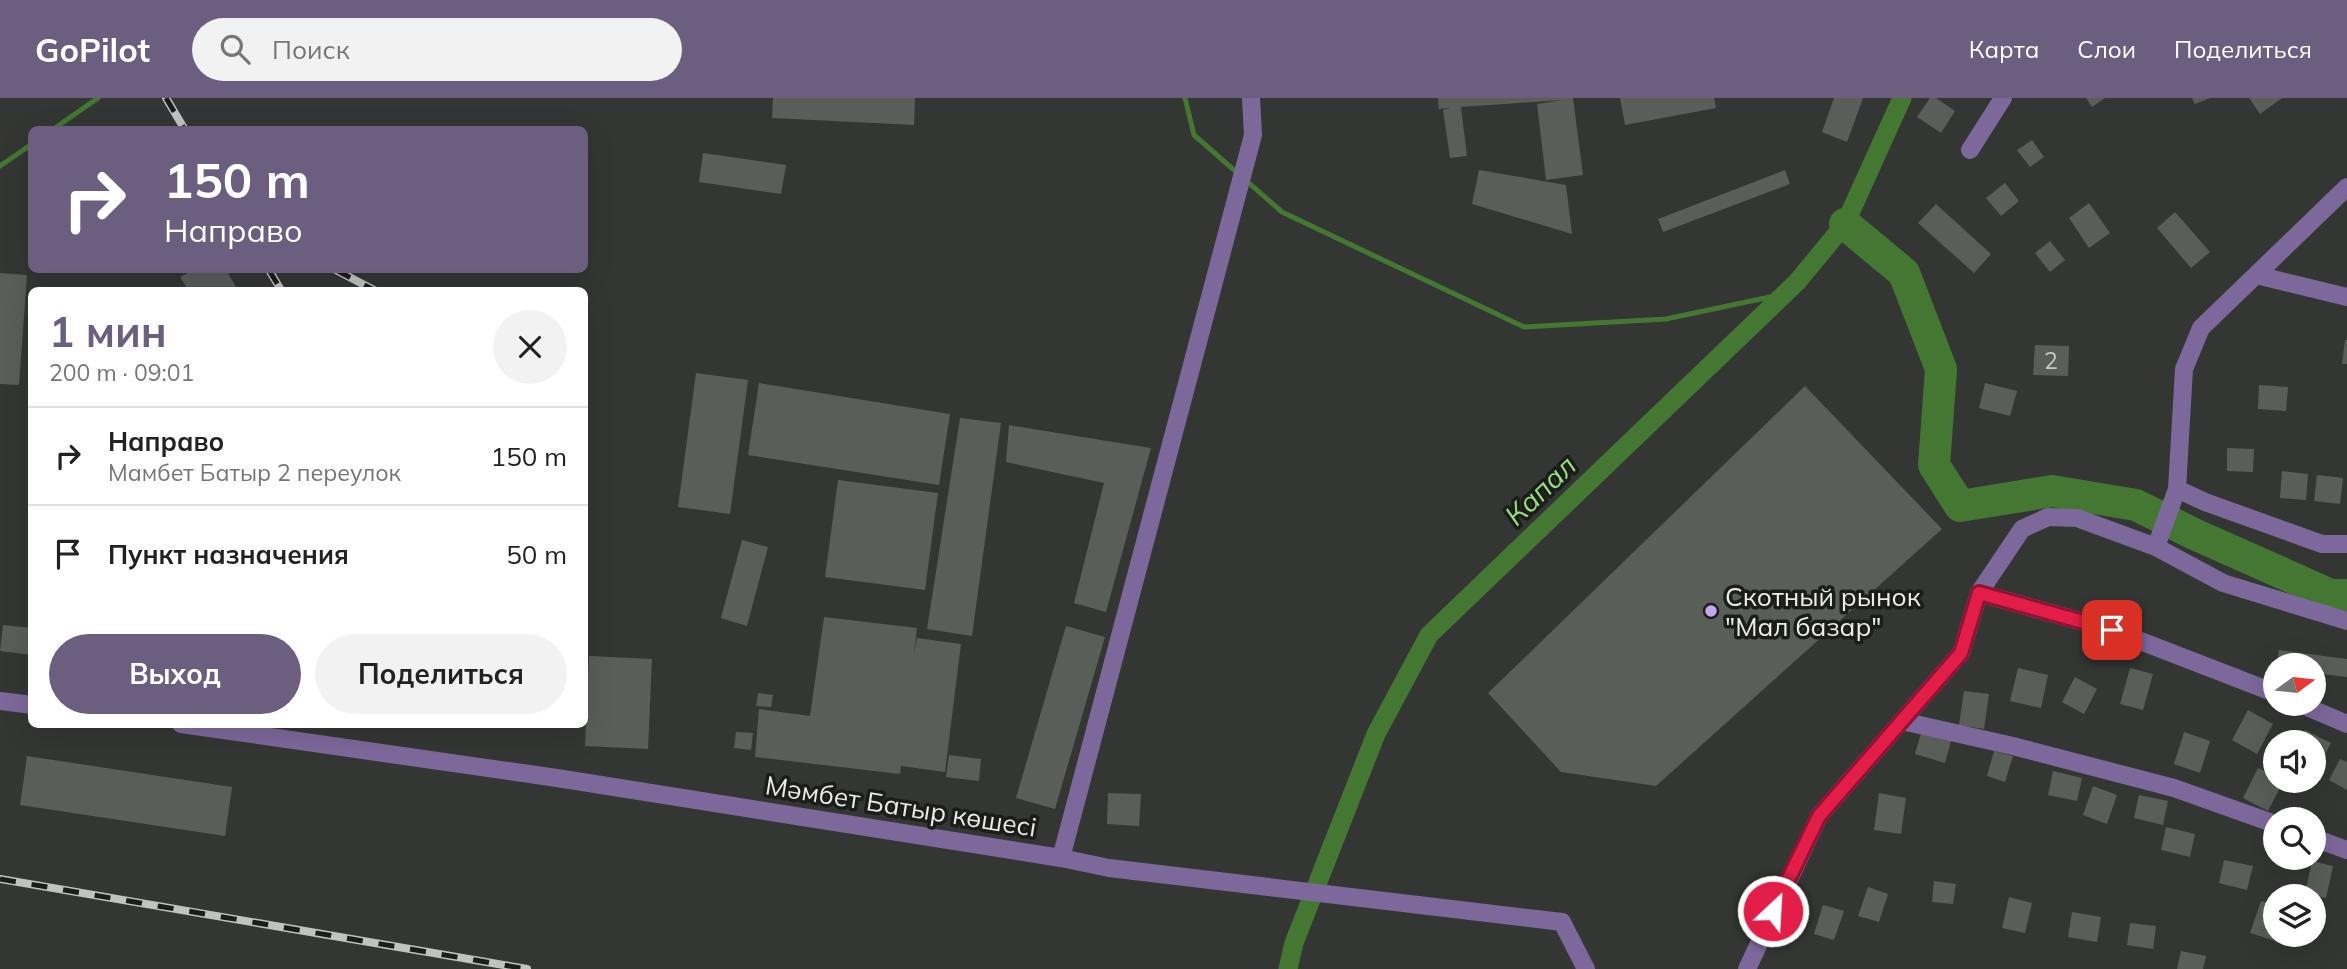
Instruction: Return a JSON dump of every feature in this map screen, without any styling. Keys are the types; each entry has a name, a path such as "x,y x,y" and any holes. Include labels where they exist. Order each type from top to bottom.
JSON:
{"street":[{"path":"1061,858 1245,165 1252,135 1251,98"},
{"path":"1970,150 2003,98"},
{"path":"2156,547 2177,489 2184,369 2200,328 2347,187"},
{"path":"2256,275 2347,297"},
{"path":"2177,489 2322,544 2347,544"},
{"path":"1747,969 1819,816 1961,653 1979,593 2022,529 2048,517 2077,517 2156,547 2223,583 2347,621"},
{"path":"1979,593 2112,630 2263,688"},
{"path":"0,701 28,704"},
{"path":"2326,715 2347,724"},
{"path":"1902,721 2013,746 2174,788 2263,820"},
{"name":"Мәмбет Батыр көшесі","path":"209,728 557,778 1110,868 1562,922 1586,969"},
{"path":"2326,842 2347,850"}],"building":[{"path":"773,98 915,98 914,125 772,118"},
{"path":"1438,98 1573,98 1583,175 1546,180 1537,104 1562,100 1461,107 1467,156 1450,158 1443,110 1450,108 1439,109"},
{"path":"1620,98 1714,98 1716,108 1625,125"},
{"path":"1834,98 1863,98 1847,142 1822,132"},
{"path":"1930,98 1936,98 1955,111 1941,133 1917,117"},
{"path":"2086,98 2105,98 2092,107"},
{"path":"2192,98 2210,98 2195,104"},
{"path":"2249,98 2282,98 2260,114"},
{"path":"2032,140 2044,157 2030,167 2017,150"},
{"path":"703,153 786,165 781,194 699,182"},
{"path":"1479,170 1566,185 1572,234 1472,204"},
{"path":"1785,170 1790,184 1663,232 1658,219"},
{"path":"2005,183 2019,201 2001,216 1986,198"},
{"path":"2089,203 2110,233 2089,248 2069,218"},
{"path":"1936,204 1991,254 1974,273 1918,223"},
{"path":"2175,212 2210,252 2191,268 2157,228"},
{"path":"2050,241 2065,260 2050,272 2035,253"},
{"path":"0,273 27,275 19,385 0,384"},
{"path":"188,273 228,273 236,287 186,287 180,277"},
{"path":"2345,340 2347,364 2342,364"},
{"path":"2035,345 2069,346 2068,376 2033,375"},
{"path":"696,373 748,380 730,514 678,507"},
{"path":"759,383 950,414 939,485 748,455"},
{"path":"1985,383 2017,391 2010,416 1979,408"},
{"path":"2259,385 2288,387 2286,411 2258,409"},
{"name":"Скотный рынок \"Мал базар\"","path":"1805,386 1942,529 1656,786 1561,772 1488,693"},
{"path":"960,418 1001,423 972,636 927,629"},
{"path":"1009,425 1151,448 1106,612 1074,603 1104,483 1006,462"},
{"path":"2227,448 2254,449 2253,472 2227,471"},
{"path":"2282,471 2308,474 2306,500 2280,498"},
{"path":"2317,475 2343,478 2340,504 2314,501"},
{"path":"838,480 938,493 925,590 825,577"},
{"path":"742,540 768,547 747,626 721,618"},
{"path":"824,617 917,628 914,654 917,638 961,644 945,772 901,766 900,774 755,757 759,709 810,716"},
{"path":"3,625 28,628 28,654 0,651"},
{"path":"1066,626 1105,637 1055,809 1016,798"},
{"path":"2279,650 2302,653 2279,653"},
{"path":"589,656 652,659 648,749 585,746 586,728 588,728"},
{"path":"2326,656 2347,659 2347,677 2326,674"},
{"path":"2018,668 2048,675 2041,708 2010,701"},
{"path":"2130,668 2153,674 2143,710 2120,704"},
{"path":"2075,677 2097,689 2084,714 2062,702"},
{"path":"1964,691 1989,694 1984,729 1959,725"},
{"path":"758,693 773,695 771,707 756,706"},
{"path":"2248,710 2273,724 2270,730 2263,730 2263,743 2257,754 2232,740"},
{"path":"736,732 753,733 751,750 734,748"},
{"path":"2184,732 2210,741 2200,773 2174,764"},
{"path":"1921,733 1951,741 1945,763 1915,754"},
{"path":"1994,751 2013,756 2005,782 1987,776"},
{"path":"949,755 981,759 979,781 946,777"},
{"path":"27,756 232,787 225,836 20,805"},
{"path":"2340,759 2347,762 2347,790 2329,780"},
{"path":"2258,768 2263,770 2263,793 2277,793 2270,807 2263,808 2243,798"},
{"path":"2053,771 2082,778 2077,801 2048,795"},
{"path":"2093,786 2117,795 2107,824 2083,815"},
{"path":"1108,793 1141,794 1139,826 1107,824"},
{"path":"1879,793 1906,798 1901,834 1874,830"},
{"path":"2139,795 2168,801 2163,825 2134,818"},
{"path":"2166,827 2195,834 2190,857 2161,850"},
{"path":"2224,860 2253,866 2247,890 2219,883"},
{"path":"2326,864 2333,866 2326,898 2326,884 2307,884 2310,870 2326,870"},
{"path":"1934,881 1956,884 1953,904 1932,902"},
{"path":"1868,887 1888,894 1879,922 1858,916"},
{"path":"2009,897 2032,903 2025,933 2002,928"},
{"path":"2261,901 2263,902 2263,937 2250,933"},
{"path":"1823,905 1844,911 1834,940 1814,934"},
{"path":"2072,912 2101,917 2097,942 2068,937"},
{"path":"2130,923 2156,926 2153,949 2127,945"},
{"path":"2181,951 2206,956 2203,969 2177,969"}],"waterway":[{"path":"58,126 98,98"},
{"path":"1185,98 1194,135 1282,212 1524,327 1666,319 1784,294"},
{"name":"Капал","path":"1288,969 1294,943 1376,734 1429,635 1797,282 1845,224 1902,98"},
{"path":"0,166 28,147"},
{"path":"1845,224 1904,273 1941,369 1934,465 1960,506 2052,491 2136,505 2331,595 2347,595"}],"railway":[{"path":"166,98 183,126"},
{"path":"271,273 279,287"},
{"path":"342,273 368,287"},
{"path":"0,879 527,969"}],"place":[{"name":"Скотный рынок \"Мал базар\"","path":"1711,611"}],"route":[{"path":"1773,911 1819,816 1961,653 1979,593 2112,630"}]}
